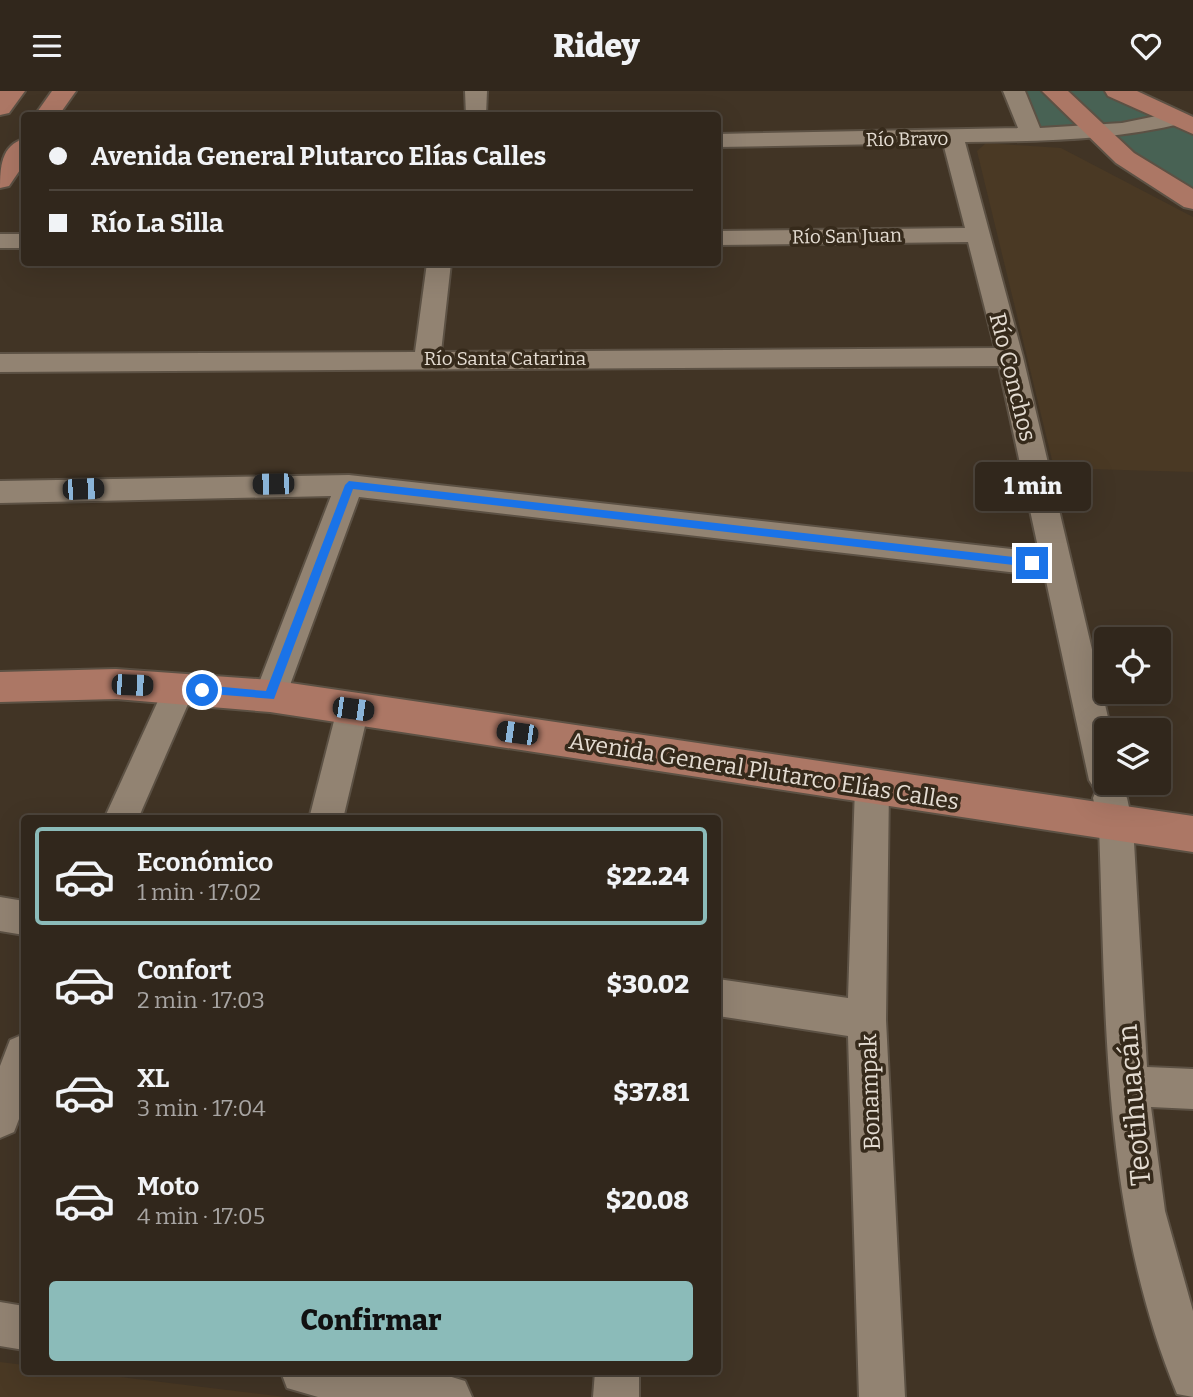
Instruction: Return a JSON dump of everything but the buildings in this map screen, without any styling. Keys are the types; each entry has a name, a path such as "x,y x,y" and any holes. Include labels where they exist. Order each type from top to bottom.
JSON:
{"street":[{"path":"0,108 13,91"},
{"path":"49,112 64,91"},
{"path":"476,91 476,112"},
{"path":"1014,91 1032,136"},
{"path":"1054,91 1097,133 1142,171 1193,201"},
{"path":"1117,91 1184,122"},
{"name":"Río Bravo","path":"721,140 1032,136 1097,133 1184,122"},
{"name":"Río Conchos","path":"953,138 1010,356 1094,726"},
{"path":"0,180 21,151"},
{"name":"Río San Juan","path":"721,238 977,235"},
{"path":"0,241 21,241"},
{"path":"427,358 439,266"},
{"name":"Río Santa Catarina","path":"0,363 1010,356"},
{"path":"0,492 349,485 1059,566"},
{"path":"270,696 349,485"},
{"name":"Avenida General Plutarco Elías Calles","path":"0,687 69,683 179,688 270,696 1116,825 1193,834"},
{"path":"123,815 179,688"},
{"path":"327,815 353,709"},
{"name":"Bonampak","path":"872,787 866,1020 883,1397"},
{"name":"Río Conchos","path":"1109,795 1116,825"},
{"name":"Teotihuacán","path":"1116,825 1129,1086 1140,1190 1157,1264 1193,1378"},
{"path":"0,914 21,918"},
{"path":"721,998 866,1020"},
{"path":"0,1118 21,1062"},
{"path":"1129,1086 1193,1089"},
{"path":"0,1324 21,1328"},
{"path":"321,1375 449,1397"},
{"path":"617,1375 617,1397"}],"shaded area":[{"path":"986,143 1061,148 1193,217 1193,472 1054,468 977,151"},
{"path":"0,1362 21,1365 21,1375 104,1375 286,1397 0,1397"}],"green space":[{"path":"1014,91 1117,91 1193,126 1193,201 1096,133 1032,136"}],"route":[{"path":"202,690 270,696 349,485 413,490 1032,563"}]}
